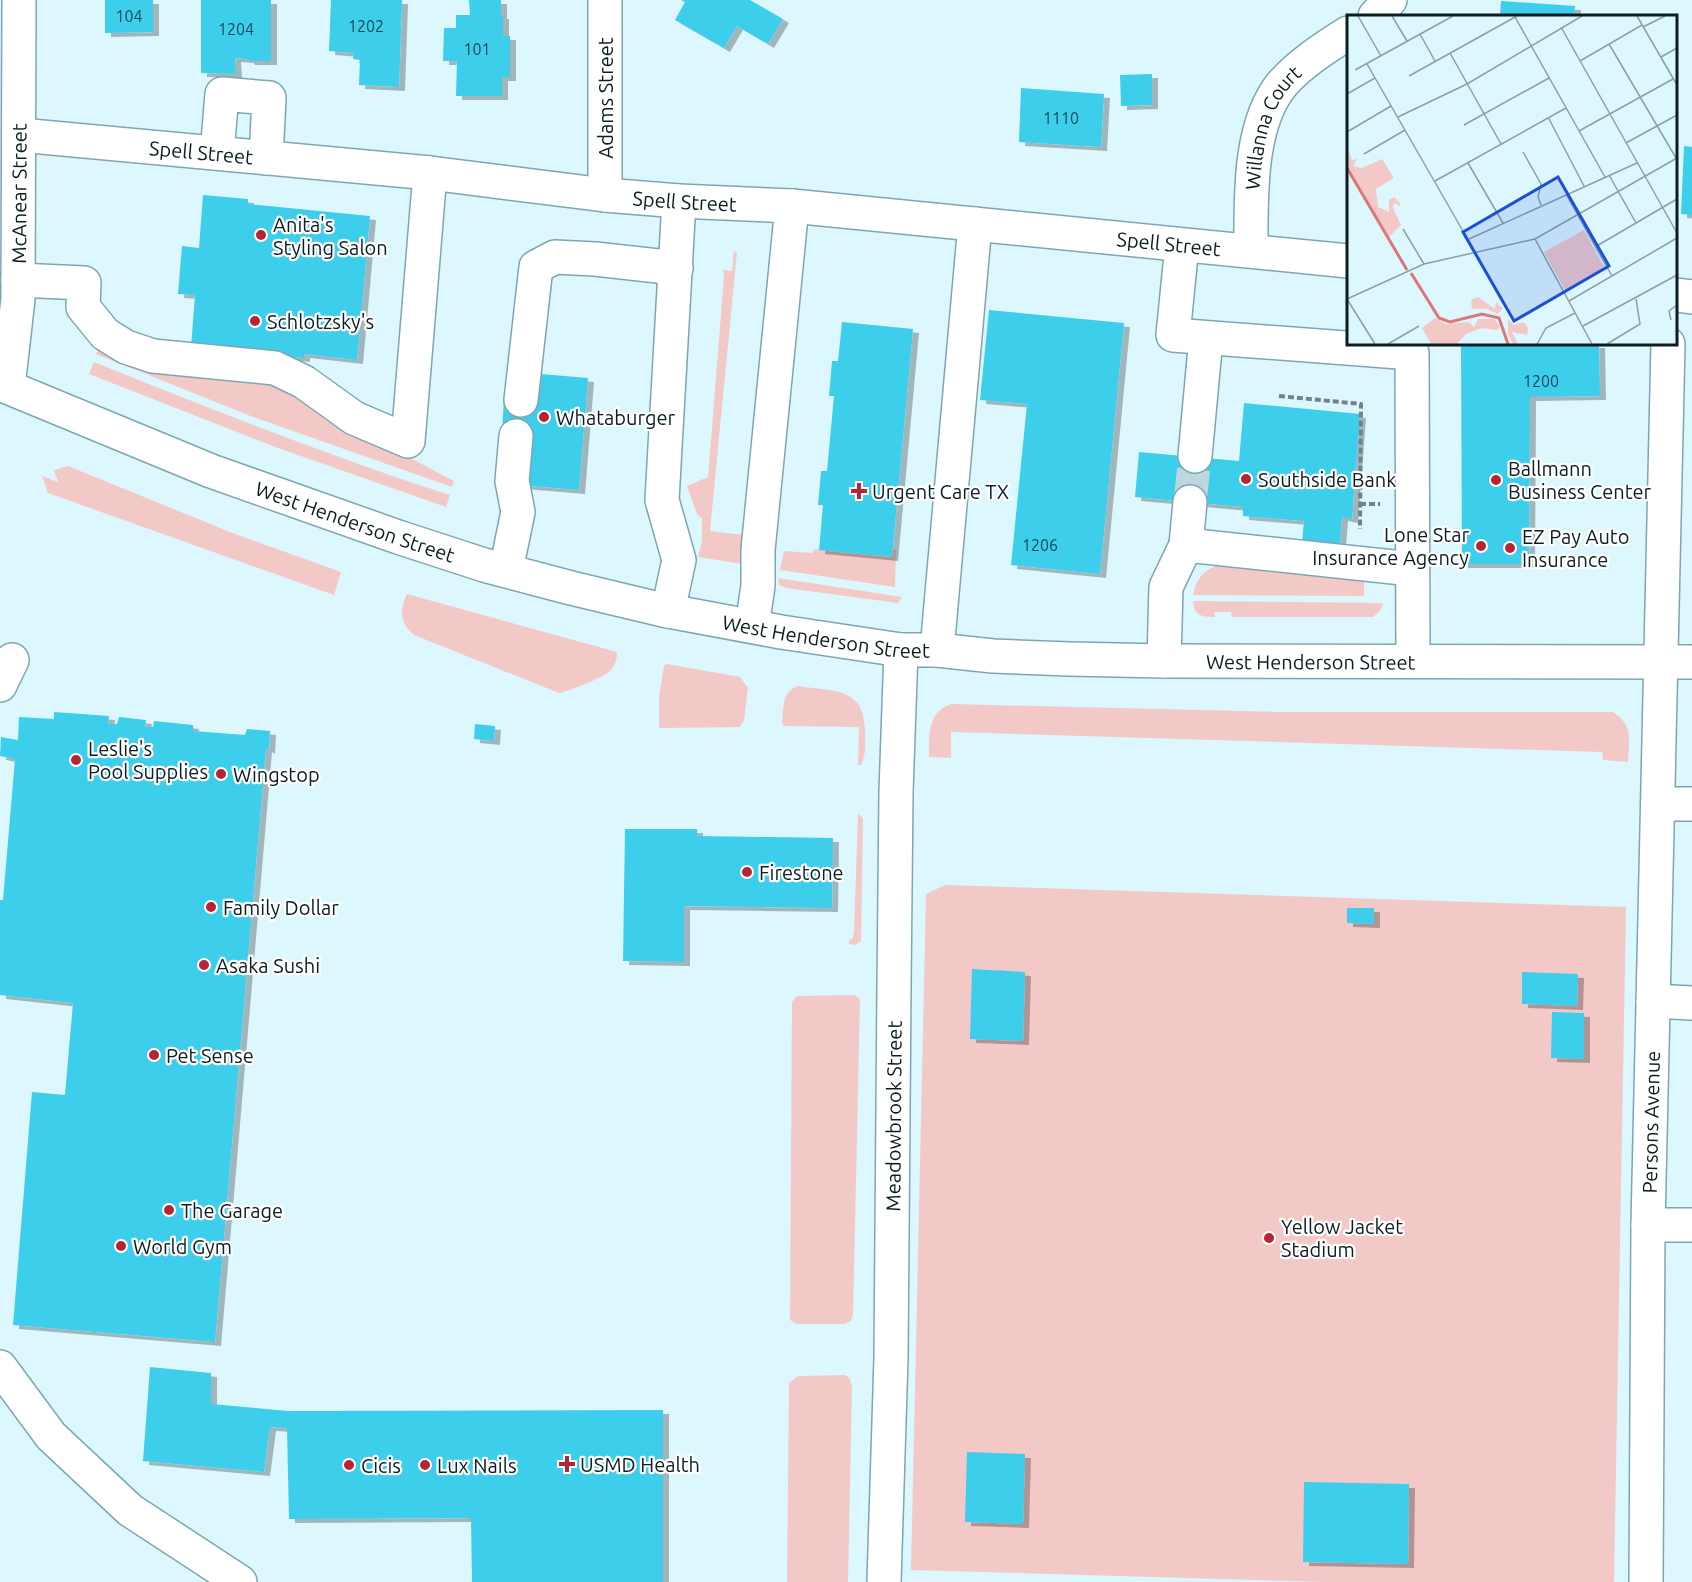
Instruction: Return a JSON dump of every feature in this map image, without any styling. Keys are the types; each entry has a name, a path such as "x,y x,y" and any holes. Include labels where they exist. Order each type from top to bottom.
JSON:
{"street":[{"name":"McAnear Street","path":"4,385 16,328 18,280 19,0"},
{"name":"Adams Street","path":"605,0 606,195"},
{"path":"1376,15 1390,0"},
{"name":"Willanna Court","path":"1251,251 1251,183 1258,142 1267,110 1282,84 1322,50 1347,34"},
{"path":"217,153 222,94 269,98 266,158"},
{"name":"Spell Street","path":"20,135 430,172 606,195 792,206 1347,261"},
{"path":"18,280 84,283 83,307 105,334 126,347 153,356 275,368 304,382 354,418 408,441 430,172"},
{"path":"668,611 679,560 662,500 679,201"},
{"path":"752,626 758,586 758,550 792,206"},
{"path":"937,650 975,224"},
{"path":"1182,245 1173,335 1412,353 1413,661"},
{"path":"520,400 536,267 555,257 676,268"},
{"path":"1677,295 1692,297"},
{"path":"1195,456 1206,338"},
{"name":"Persons Avenue","path":"1646,1582 1648,1225 1658,804 1676,662 1668,345"},
{"name":"West Henderson Street","path":"4,385 211,471 398,537 571,588 668,611 752,626 901,650 937,650 1004,656 1164,661 1676,662"},
{"path":"506,570 518,512 512,481 516,436"},
{"path":"1164,661 1166,587 1186,544 1190,502"},
{"path":"1186,544 1413,569"},
{"name":"Meadowbrook Street","path":"884,1582 891,1358 896,792 901,650"},
{"path":"1658,804 1692,804"},
{"path":"1653,1001 1692,1003"},
{"path":"1648,1225 1692,1225"},
{"path":"0,1366 51,1436 130,1510 240,1582"}],"path":[{"path":"1279,396 1361,404 1359,539"}],"shaded area":[{"path":"734,251 737,252 710,531 744,535 742,564 698,557 702,541 702,518 697,514 687,486 708,477 723,270 732,271"},
{"path":"101,343 272,376 361,432 454,481 452,487 253,417 96,354"},
{"path":"94,362 315,448 450,495 446,507 278,448 89,374"},
{"path":"68,466 235,534 341,572 334,595 48,493 42,476 58,482 54,470"},
{"path":"814,549 891,557 892,550 896,550 895,587 780,570 784,551 813,553"},
{"path":"1219,565 1364,578 1364,596 1193,595 1201,576"},
{"path":"778,578 902,597 898,603 786,588 779,585"},
{"path":"407,594 617,652 615,662 610,671 600,677 559,693 414,635 406,626 402,616"},
{"path":"1193,601 1383,603 1380,611 1373,617 1232,617 1231,612 1214,612 1215,617 1206,617 1197,613"},
{"path":"667,664 740,677 748,688 744,720 740,727 659,728 659,697 664,666"},
{"path":"798,686 845,694 860,706 864,717 865,732 861,765 858,765 859,727 784,726 782,723 783,706 786,696"},
{"path":"951,704 1280,712 1613,712 1624,722 1629,734 1628,762 1603,760 1602,752 951,732 951,758 929,757 933,719 943,708"},
{"path":"858,814 863,818 861,941 855,945 849,944 849,940 852,939 854,933"},
{"name":"Yellow Jacket Stadium","path":"945,885 1626,907 1614,1582 1326,1582 911,1570 926,894"},
{"path":"854,995 860,999 853,1315 851,1321 844,1324 797,1324 790,1320 792,1002 797,996"},
{"path":"845,1375 852,1385 848,1582 787,1582 789,1383 798,1376"}],"building":[{"path":"105,0 153,0 153,32 105,33"},
{"path":"201,0 271,0 271,61 249,61 235,58 236,74 201,73"},
{"path":"331,0 402,0 399,87 359,85 360,60 353,59 354,53 329,51"},
{"path":"469,0 501,0 503,36 510,36 510,77 502,77 502,96 456,96 457,61 443,61 444,28 456,28 456,15 470,15"},
{"path":"681,0 750,0 783,19 768,44 737,26 724,48 675,20 685,2"},
{"path":"1501,1 1575,6 1574,15 1500,15"},
{"path":"1152,74 1152,105 1121,106 1120,75"},
{"path":"1021,88 1104,94 1101,147 1019,142"},
{"path":"1684,146 1692,147 1692,215 1681,214"},
{"path":"203,195 248,199 248,204 370,216 357,360 304,354 304,358 191,347 195,295 178,294 182,246 199,248"},
{"path":"989,310 1124,323 1100,574 1011,565 1027,404 980,400"},
{"path":"842,322 913,329 892,557 819,550 823,505 818,505 821,471 827,471 834,396 829,396 832,361 838,361"},
{"name":"Ballmann Business Center","path":"1461,345 1599,345 1600,396 1530,397 1529,564 1462,564"},
{"name":"Whataburger","path":"529,373 588,378 579,490 519,485 502,434 504,398 527,400"},
{"name":"Southside Bank","path":"1244,403 1360,414 1352,519 1342,517 1339,556 1301,553 1304,521 1243,516 1243,507 1135,497 1139,452 1239,461"},
{"path":"54,712 109,716 108,724 117,724 119,717 146,720 145,727 153,727 154,721 193,725 193,731 245,735 247,729 270,731 269,750 266,748 215,1342 13,1325 32,1092 65,1095 73,1003 0,995 0,900 3,900 15,759 0,756 1,737 18,740 19,717 54,719"},
{"path":"475,724 495,726 494,741 474,739"},
{"name":"Firestone","path":"625,829 697,829 697,836 833,838 832,908 684,906 684,962 623,961"},
{"path":"1347,908 1374,908 1374,924 1347,923"},
{"path":"972,969 1025,972 1023,1041 970,1039"},
{"path":"1522,972 1578,974 1577,1006 1522,1004"},
{"path":"1552,1012 1584,1013 1584,1059 1551,1058"},
{"path":"150,1367 211,1373 211,1404 288,1411 663,1410 663,1582 472,1582 471,1518 289,1519 287,1428 270,1427 264,1472 143,1461"},
{"path":"967,1452 1025,1454 1023,1524 965,1522"},
{"path":"1304,1482 1409,1484 1408,1564 1303,1562"}],"tunnel":[{"path":"1190,502 1195,456"}],"place":[{"name":"Anita's Styling Salon","path":"261,235"},
{"name":"Schlotzsky's","path":"255,321"},
{"name":"Whataburger","path":"544,417"},
{"name":"Southside Bank","path":"1246,479"},
{"name":"Ballmann Business Center","path":"1496,480"},
{"name":"Urgent Care TX","path":"859,491"},
{"name":"Lone Star Insurance Agency","path":"1481,546"},
{"name":"EZ Pay Auto Insurance","path":"1510,548"},
{"name":"Leslie's Pool Supplies","path":"76,760"},
{"name":"Wingstop","path":"221,774"},
{"name":"Firestone","path":"747,872"},
{"name":"Family Dollar","path":"211,907"},
{"name":"Asaka Sushi","path":"204,965"},
{"name":"Pet Sense","path":"154,1055"},
{"name":"The Garage","path":"169,1210"},
{"name":"Yellow Jacket Stadium","path":"1269,1238"},
{"name":"World Gym","path":"121,1246"},
{"name":"USMD Health","path":"567,1464"},
{"name":"Cicis","path":"349,1465"},
{"name":"Lux Nails","path":"425,1465"}]}
